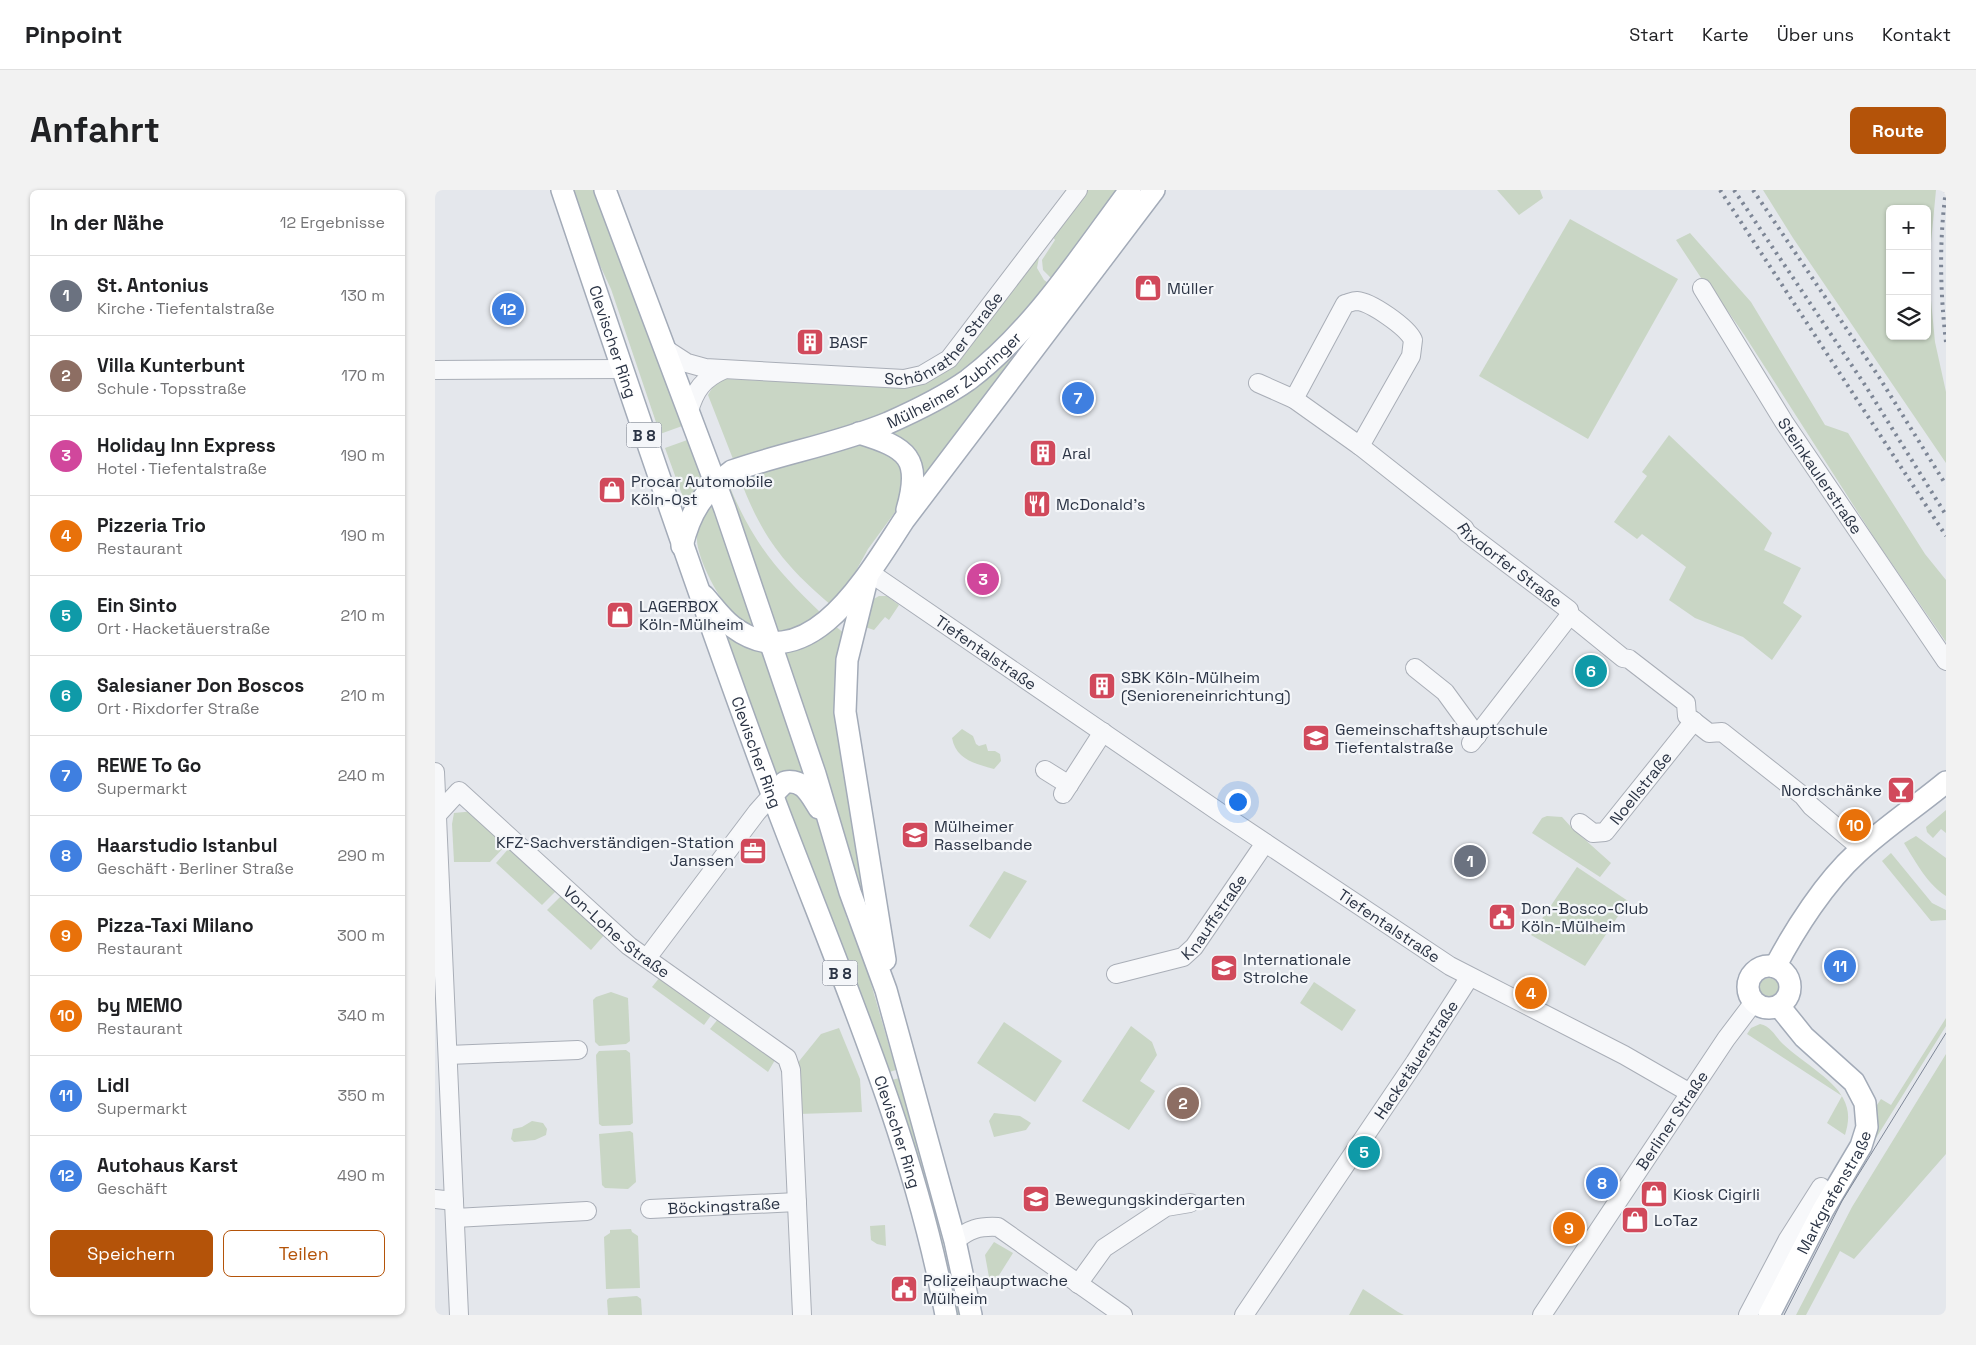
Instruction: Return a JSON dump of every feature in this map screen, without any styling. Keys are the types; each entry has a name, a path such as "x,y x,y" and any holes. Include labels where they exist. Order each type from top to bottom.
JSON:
{"main road":[{"name":"Clevischer Ring","path":"562,190 696,586 899,1130 931,1242 946,1315"},
{"name":"Clevischer Ring","path":"605,190 667,350 772,642 815,774 827,821 850,892 886,990 955,1241 971,1315"},
{"name":"Mülheimer Zubringer","path":"682,546 693,511 715,483 732,471 859,434 887,423 941,397 987,364 1054,292 1130,190"},
{"name":"Mülheimer Zubringer","path":"869,572 904,520 1154,190"},
{"path":"859,434 892,444 908,459 914,479 904,520"},
{"name":"Clevischer Ring","path":"869,572 847,660 845,712 885,955 886,990"},
{"path":"696,586 731,626 751,637 772,642 801,638 824,624 869,572"},
{"name":"B 8","path":"773,794 785,782 797,782 807,789 827,821"},
{"path":"1775,967 1823,892 1842,868 1862,848 1946,782"},
{"path":"1775,967 1785,974 1790,985 1788,997 1779,1006 1765,1008 1754,1002 1748,986 1752,975 1760,968 1775,967"},
{"name":"Markgrafenstraße","path":"1769,1315 1823,1210 1861,1146 1867,1127 1865,1103 1855,1082 1804,1038 1779,1006"}],"street":[{"name":"Schönrather Straße","path":"667,350 687,364 723,370 904,379 930,372 949,359 1077,190"},
{"name":"Steinkaulerstraße","path":"1702,288 1784,422 1946,662"},
{"path":"1294,399 1345,304 1356,301 1367,304 1401,325 1413,340 1411,356 1360,446"},
{"path":"435,370 622,369"},
{"path":"689,411 693,399 704,381 723,370"},
{"name":"Rixdorfer Straße","path":"1258,383 1294,399 1360,446 1464,528 1467,533 1569,610 1570,615 1686,703 1687,716 1693,721"},
{"name":"Tiefentalstraße","path":"869,572 1265,843 1469,978 1624,1055 1690,1092"},
{"path":"1415,668 1445,692 1474,740 1570,615"},
{"path":"1693,721 1709,733 1722,732 1803,796 1811,806 1862,848"},
{"name":"Noellstraße","path":"1580,823 1593,833 1605,832 1693,721"},
{"path":"1045,770 1066,789 1103,732"},
{"path":"435,771 437,860 459,1315"},
{"name":"Von-Lohe-Straße","path":"435,771 629,946 787,1058"},
{"path":"436,818 459,791"},
{"path":"647,958 757,812 773,794"},
{"name":"Knauffstraße","path":"1116,974 1183,957 1194,947 1265,843"},
{"name":"Hacketäuerstraße","path":"1244,1315 1415,1062 1469,978"},
{"name":"Berliner Straße","path":"1542,1315 1690,1092 1754,1002"},
{"path":"447,1055 578,1050"},
{"name":"Böckingstraße","path":"787,1058 791,1070 802,1315"},
{"name":"Markgrafenstraße","path":"1748,1315 1788,1239 1821,1187"},
{"path":"435,1199 454,1210 587,1211"},
{"name":"Böckingstraße","path":"650,1209 797,1202"},
{"path":"1078,1284 1104,1248 1166,1207 1190,1203"},
{"path":"955,1241 969,1230 984,1226 998,1227 1123,1315"}],"green space":[{"path":"571,190 595,190 685,425 660,434 611,289 590,244"},
{"path":"1084,190 1120,190 1054,281 1043,270 1042,260 1055,240 1051,234"},
{"path":"1497,190 1540,190 1543,198 1519,215"},
{"path":"1763,190 1936,190 1931,243 1931,205 1886,205 1886,340 1931,340 1931,300 1935,342 1946,392 1946,463 1793,238"},
{"path":"1570,219 1678,279 1588,439 1479,376"},
{"path":"1690,233 1751,302 1825,425 1848,433 1925,554 1946,580 1946,642 1877,542 1745,336 1727,310 1719,305 1676,240"},
{"path":"1040,252 1037,268 1044,280 1051,285 989,352 937,390 867,421 733,459 708,395 715,383 725,379 864,385 918,382"},
{"path":"1021,350 921,488 886,434 998,367"},
{"path":"1669,435 1772,533 1764,550 1801,568 1783,603 1802,616 1772,660 1743,637 1695,618 1669,600 1686,567 1642,534 1637,539 1614,522 1647,476 1642,472"},
{"path":"690,439 706,480 685,503 665,448"},
{"path":"879,444 906,466 898,508 868,549 852,578 831,605 800,577 776,549 757,518 740,479 856,445"},
{"path":"729,485 747,524 757,540 779,570 822,614 806,625 778,633 726,487"},
{"path":"713,505 758,628 743,623 728,608 712,583 700,556 697,544 699,527 702,519"},
{"path":"879,596 887,596 899,605 889,620 885,617 874,630 862,626 872,600"},
{"path":"834,625 845,634 871,926 783,650"},
{"path":"722,629 763,648 807,776 777,781"},
{"path":"962,729 973,736 976,744 979,746 986,744 988,751 995,751 1000,754 1001,761 994,769 968,760 958,751 952,738"},
{"path":"789,787 812,806 847,919 863,956 896,1070 886,1073 782,794"},
{"path":"1946,810 1946,833 1941,829 1933,838 1927,832 1926,827"},
{"path":"475,811 507,844 490,862 454,862 452,824 454,813"},
{"path":"1547,816 1562,817 1611,863 1600,877 1532,833 1542,818"},
{"path":"1916,836 1946,858 1946,896 1933,886 1917,865 1904,843"},
{"path":"510,847 557,890 542,905 496,863"},
{"path":"1891,853 1932,903 1946,910 1946,920 1931,921 1882,861"},
{"path":"1577,867 1628,901 1585,966 1531,935"},
{"path":"1004,871 1027,881 990,939 969,926"},
{"path":"562,895 605,934 591,950 547,910"},
{"path":"660,977 712,1014 704,1025 652,987"},
{"path":"1769,978 1776,981 1779,988 1776,995 1769,998 1762,995 1759,988 1762,981"},
{"path":"1314,982 1356,1010 1342,1031 1300,1003"},
{"path":"611,992 628,998 630,1041 626,1044 599,1046 595,1042 593,1000 596,997"},
{"path":"1946,1018 1946,1026 1866,1154 1877,1105 1881,1099 1891,1105"},
{"path":"718,1019 775,1060 768,1072 710,1029"},
{"path":"1004,1022 1062,1061 1035,1102 977,1063"},
{"path":"1760,1024 1769,1028 1787,1048 1832,1083 1842,1096 1747,1034 1751,1028"},
{"path":"1131,1026 1152,1042 1157,1055 1140,1081 1155,1091 1129,1130 1082,1101"},
{"path":"839,1028 860,1079 862,1112 798,1114 796,1065 821,1034"},
{"path":"626,1050 630,1053 633,1123 630,1125 602,1126 599,1124 596,1055 599,1051"},
{"path":"1946,1054 1946,1154 1854,1259 1840,1251 1806,1315 1796,1315 1852,1207"},
{"path":"899,1078 932,1197 960,1315 952,1315 889,1081"},
{"path":"1842,1096 1848,1112 1845,1135 1827,1123"},
{"path":"994,1113 1020,1116 1031,1123 1026,1130 994,1137 989,1121"},
{"path":"532,1121 543,1123 547,1129 546,1135 535,1140 514,1142 511,1139 513,1129 522,1127"},
{"path":"630,1131 633,1133 636,1182 628,1189 605,1188 602,1185 599,1134"},
{"path":"885,1225 886,1246 871,1240 870,1226"},
{"path":"631,1229 638,1236 640,1288 606,1289 604,1237 610,1233 610,1230"},
{"path":"994,1242 1013,1253 991,1288 985,1255"},
{"path":"1363,1289 1398,1312 1404,1315 1349,1315"},
{"path":"637,1296 641,1299 642,1315 608,1315 607,1300 609,1298"}],"tram line":[{"path":"1784,1315 1842,1201 1946,1033"}],"railway":[{"path":"1720,190 1946,536"},
{"path":"1734,190 1865,385 1946,515"},
{"path":"1753,190 1879,377 1946,485"},
{"path":"1946,190 1941,266 1946,342"}],"place":[{"name":"Müller","path":"1148,288"},
{"name":"Autohaus Karst","path":"508,309"},
{"name":"BASF","path":"810,342"},
{"name":"REWE To Go","path":"1078,398"},
{"name":"Aral","path":"1043,453"},
{"name":"Procar Automobile Köln-Ost","path":"612,490"},
{"name":"McDonald's","path":"1037,504"},
{"name":"Holiday Inn Express","path":"983,579"},
{"name":"LAGERBOX Köln-Mülheim","path":"620,615"},
{"name":"Salesianer Don Boscos","path":"1591,671"},
{"name":"SBK Köln-Mülheim (Senioreneinrichtung)","path":"1102,686"},
{"name":"Gemeinschaftshauptschule Tiefentalstraße","path":"1316,738"},
{"name":"Nordschänke","path":"1901,790"},
{"name":"by MEMO","path":"1855,825"},
{"name":"Mülheimer Rasselbande","path":"915,835"},
{"name":"KFZ-Sachverständigen-Station Janssen","path":"753,851"},
{"name":"St. Antonius","path":"1470,861"},
{"name":"Don-Bosco-Club Köln-Mülheim","path":"1502,917"},
{"name":"Lidl","path":"1840,966"},
{"name":"Internationale Strolche","path":"1224,968"},
{"name":"Pizzeria Trio","path":"1531,993"},
{"name":"Villa Kunterbunt","path":"1183,1103"},
{"name":"Ein Sinto","path":"1364,1152"},
{"name":"Haarstudio Istanbul","path":"1602,1183"},
{"name":"Kiosk Cigirli","path":"1654,1194"},
{"name":"Bewegungskindergarten","path":"1036,1199"},
{"name":"LoTaz","path":"1635,1220"},
{"name":"Pizza-Taxi Milano","path":"1569,1228"},
{"name":"Polizeihauptwache Mülheim","path":"904,1289"}]}
